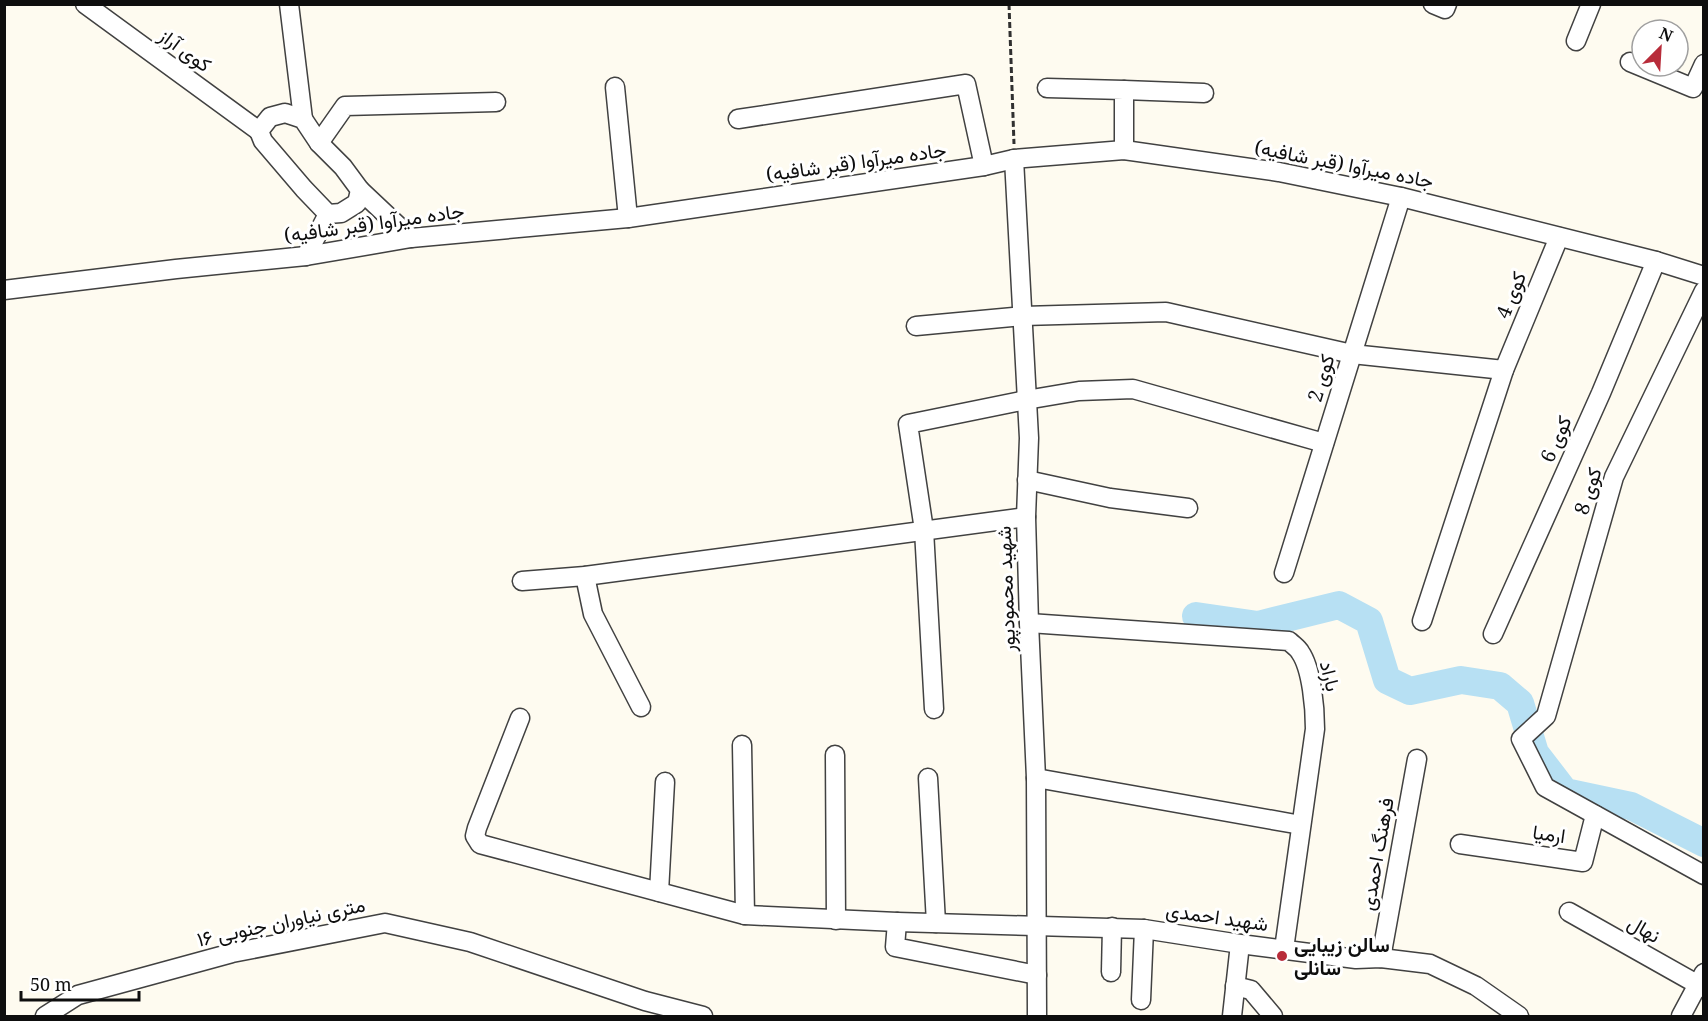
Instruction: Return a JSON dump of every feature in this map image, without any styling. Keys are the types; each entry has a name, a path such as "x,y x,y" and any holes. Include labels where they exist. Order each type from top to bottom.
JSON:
{"street":[{"name":"کوی آراز","path":"85,4 259,131"},
{"path":"289,4 303,119 319,143 343,167 360,190 411,238"},
{"path":"1433,4 1445,9 1447,4"},
{"path":"1576,41 1591,4"},
{"path":"1669,78 1693,88 1704,64"},
{"path":"738,119 966,84 984,166"},
{"path":"615,87 628,218"},
{"path":"1047,88 1204,93"},
{"path":"1124,90 1124,150"},
{"path":"319,143 345,106 496,102"},
{"path":"303,119 285,113 270,117 259,131 263,141 328,214"},
{"name":"جاده میرآوا (قبر شافیه)","path":"4,290 306,256 411,238 628,218 984,166 1014,159 1124,150 1279,172 1401,197 1656,261 1704,276"},
{"name":"شهید محمودپور","path":"1014,159 1029,438 1026,517 1036,778 1037,1017"},
{"path":"328,214 341,213 357,203 360,190"},
{"name":"کوی 2","path":"1284,573 1401,197"},
{"path":"306,256 328,214"},
{"name":"کوی 4","path":"1422,621 1504,370 1559,237"},
{"name":"کوی 6","path":"1493,634 1601,393 1656,261"},
{"name":"کوی 8","path":"1595,815 1545,787 1521,739 1546,716 1614,477 1704,291"},
{"path":"916,326 1023,316 1166,312 1352,354 1504,370"},
{"path":"934,709 924,530 908,424 1079,391 1133,389 1324,443"},
{"path":"1027,480 1110,498 1188,508"},
{"path":"522,581 585,576 1026,517"},
{"path":"585,576 593,614 641,707"},
{"name":"باراد","path":"1029,623 1289,641 1300,652 1314,699 1315,729 1284,949"},
{"name":"شهید احمدی","path":"520,718 477,828 475,836 480,844 745,915 836,920 1144,929 1356,959 1381,958 1430,964 1476,986 1519,1017"},
{"path":"742,745 745,915"},
{"path":"835,755 836,920"},
{"name":"فرهنگ احمدی","path":"1381,958 1417,759"},
{"path":"928,778 936,923"},
{"path":"1036,778 1301,825"},
{"path":"659,892 665,782"},
{"path":"1595,815 1704,875"},
{"name":"ارمیا","path":"1460,844 1583,862 1595,815"},
{"name":"نهال","path":"1569,912 1701,982"},
{"path":"897,922 895,947 1037,975"},
{"name":"۱۶ متری نیاوران جنوبی","path":"45,1017 78,995 232,953 386,923 470,942 646,1009 703,1017"},
{"path":"1111,972 1112,927"},
{"path":"1141,1000 1144,929"},
{"path":"1232,1017 1240,944"},
{"path":"1682,1017 1701,982"},
{"path":"1235,986 1251,990 1273,1017"}],"path":[{"path":"1009,4 1014,159"}],"waterway":[{"path":"1196,616 1258,625 1339,605 1369,621 1387,680 1410,691 1461,680 1500,686 1520,703 1535,753 1565,792 1631,806 1704,843"}],"place":[{"name":"سالن زیبایی سانلی","path":"1282,956"}]}
